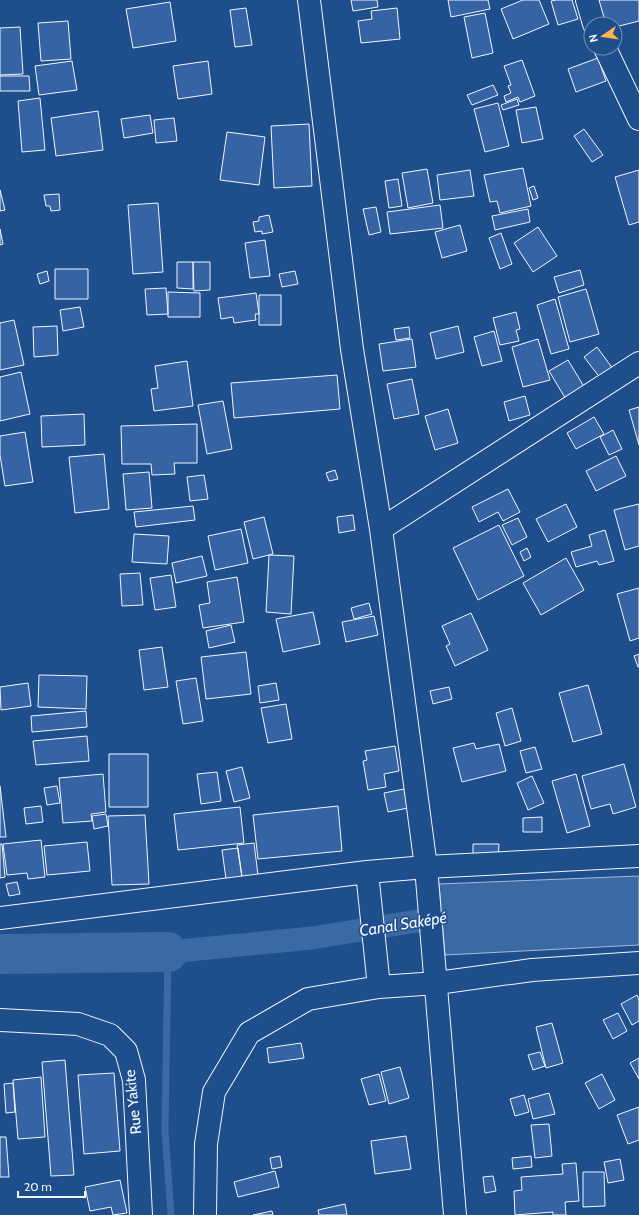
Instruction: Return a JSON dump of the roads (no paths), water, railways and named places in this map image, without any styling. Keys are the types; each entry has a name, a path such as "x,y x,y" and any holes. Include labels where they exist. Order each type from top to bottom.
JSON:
{"street":[{"path":"309,0 352,349 381,529 426,867 437,983 455,1215"},
{"path":"587,0 592,16"},
{"path":"609,56 639,119"},
{"path":"381,529 639,363"},
{"path":"0,918 367,872 426,867 639,856"},
{"path":"367,872 379,986"},
{"path":"205,1215 206,1144 214,1092 249,1033 308,999 379,986 437,983 532,970 639,963"},
{"name":"Rue Yakite","path":"0,1020 78,1024 110,1035 126,1051 134,1080 141,1215"}],"water":[{"path":"639,876 639,945 445,955 439,884"}],"waterway":[{"name":"Canal Saképé","path":"168,952 312,938 442,917 474,914"},
{"path":"168,952 165,1131 171,1215"},
{"path":"0,954 168,952"}]}
